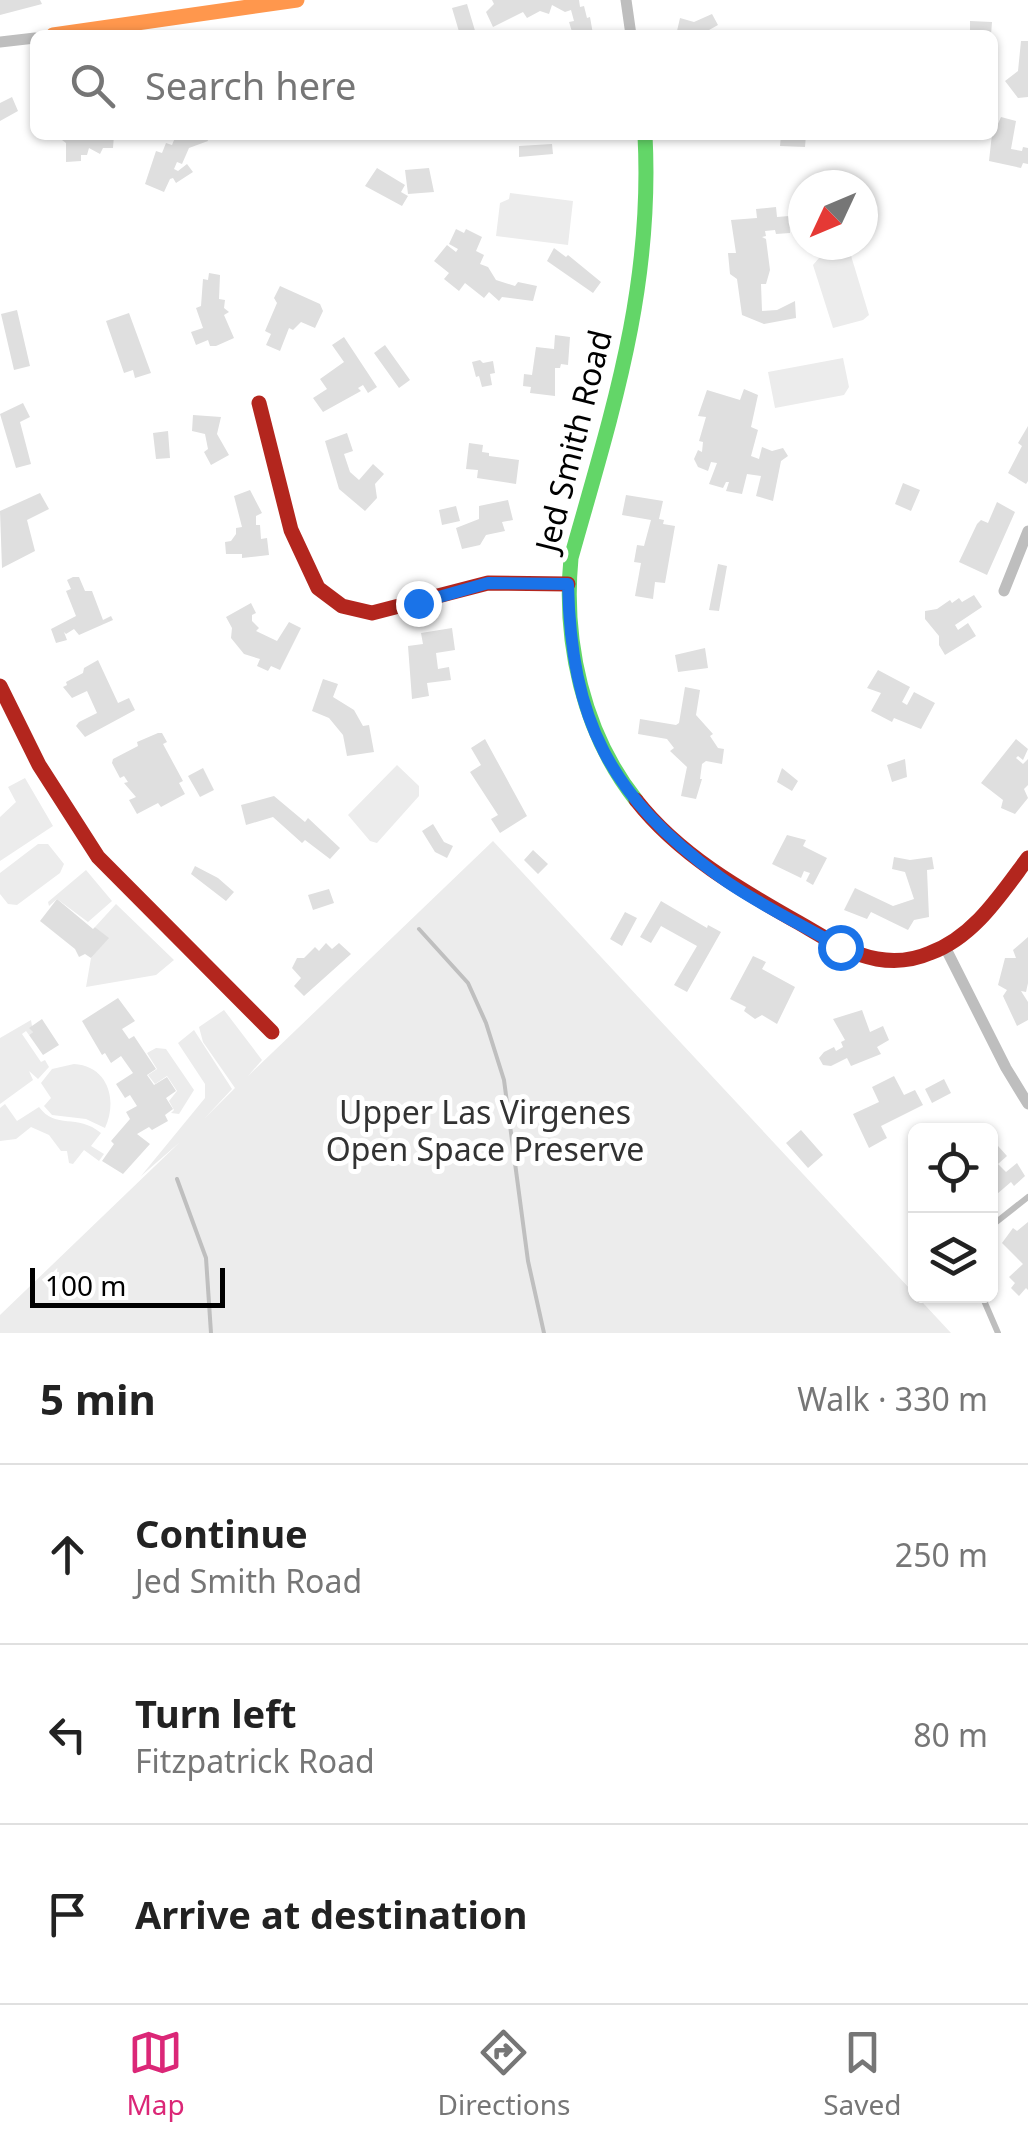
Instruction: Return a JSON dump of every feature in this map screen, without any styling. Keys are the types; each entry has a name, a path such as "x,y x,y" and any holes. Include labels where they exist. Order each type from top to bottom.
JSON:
{"street":[{"path":"88,30 297,0"},
{"path":"626,0 631,30"},
{"path":"0,42 30,39"},
{"name":"Jed Smith Road","path":"646,140 649,190 644,268 570,558 568,584 580,688 606,760 656,823 722,878 840,947 875,959 911,959 945,947 981,919 1028,858"},
{"path":"259,403 291,530 318,588 342,606 372,613 488,583 568,584"},
{"path":"1004,591 1028,531"},
{"path":"0,686 39,766 98,857 272,1032"},
{"path":"945,947 1028,1104"}],"lane":[{"path":"998,1221 1028,1197"},
{"path":"985,1303 998,1333"}],"green space":[{"path":"510,193 573,201 568,245 496,236 500,203 509,199"},
{"path":"817,260 852,260 869,315 833,328 813,265"},
{"path":"843,358 849,387 844,395 775,408 768,372"},
{"path":"397,765 419,786 419,796 377,843 370,841 348,815"},
{"path":"25,778 53,826 0,861 0,817 16,802 8,787"},
{"name":"Upper Las Virgenes Open Space Preserve","path":"493,841 908,1287 908,1303 923,1303 951,1333 0,1333 0,1315 180,1142 141,1176 205,1098 205,1084 178,1043 194,1030 232,1089 204,1119 235,1088 203,1042 199,1027 224,1010 262,1060 248,1076"},
{"path":"38,844 48,844 64,864 60,873 17,905 8,904 0,894 0,873"},
{"path":"86,870 112,901 88,922 57,899 49,906 48,902"},
{"path":"116,904 174,960 156,975 86,987 91,958 108,938 95,927"},
{"path":"31,1020 33,1032 22,1034 41,1062 45,1060 49,1067 38,1079 29,1071 33,1080 0,1104 0,1038"},
{"path":"156,1048 166,1049 194,1090 179,1114 171,1113 174,1110 169,1101 177,1091 167,1076 155,1084 148,1075 157,1069 147,1053"},
{"path":"74,1064 95,1071 107,1086 110,1106 105,1128 86,1119 52,1115 44,1106 51,1098 41,1083 52,1069"},
{"path":"5,1104 17,1121 39,1107 52,1118 92,1127 101,1133 91,1146 104,1154 99,1161 84,1150 73,1164 69,1163 67,1151 61,1151 49,1135 31,1127 16,1139 0,1141 0,1108"}],"building":[{"path":"0,0 40,0 42,4 0,15"},
{"path":"492,0 579,0 587,18 590,17 592,30 571,30 571,10 565,12 552,5 549,14 540,11 527,18 523,12 493,27 486,12 494,4"},
{"path":"467,4 475,30 459,30 452,8"},
{"path":"712,14 718,25 709,30 677,30 680,18 694,22"},
{"path":"970,21 992,22 991,30 970,30"},
{"path":"1021,41 1028,41 1028,97 1018,98 1005,81 1018,71"},
{"path":"12,97 18,111 0,121 0,103"},
{"path":"1001,117 1016,121 1011,149 1028,148 1028,164 1023,163 1021,168 989,161 991,140 998,140"},
{"path":"62,140 114,140 113,148 103,148 100,154 89,148 87,155 81,155 81,161 66,162 66,143"},
{"path":"174,140 208,141 189,148 182,164 177,162 174,169 178,171 187,164 193,172 176,183 170,179 164,192 145,184 156,151 162,153 166,143 172,145"},
{"path":"781,140 806,140 805,147 780,146"},
{"path":"552,144 553,154 519,157 519,146"},
{"path":"377,168 405,185 401,192 408,196 402,206 365,186"},
{"path":"429,168 434,192 408,194 405,170"},
{"path":"776,207 777,217 788,216 788,233 765,231 766,236 762,237 766,239 770,270 766,284 761,284 762,311 777,310 795,301 796,318 764,324 742,315 737,279 730,274 728,253 736,253 731,220 757,218 756,209"},
{"path":"456,229 482,237 476,251 484,255 480,264 488,267 496,280 515,286 518,282 537,286 533,301 502,297 499,301 489,292 484,298 465,283 459,291 444,279 449,273 434,261 447,245 456,252 458,249 449,244"},
{"path":"554,248 601,282 593,293 547,261"},
{"path":"209,273 220,275 219,299 225,300 224,308 229,312 224,315 234,338 216,346 210,346 208,340 196,345 191,332 203,328 196,308 201,306 203,279 208,280"},
{"path":"280,286 320,304 323,311 315,328 301,322 293,330 289,328 280,351 266,345 271,334 265,331"},
{"path":"17,310 30,366 14,370 1,314"},
{"path":"129,313 151,373 135,378 133,370 124,373 106,321"},
{"path":"555,335 570,337 568,365 555,368 555,396 530,393 531,387 523,386 524,374 532,375 536,347 554,349"},
{"path":"344,337 377,387 368,393 363,385 358,388 361,391 323,412 313,398 327,389 320,379 344,362 332,345"},
{"path":"385,345 410,380 399,388 374,353"},
{"path":"493,361 492,385 482,387 479,376 476,377 472,362"},
{"path":"744,389 758,395 751,427 758,430 751,456 759,459 762,447 772,451 783,448 788,456 781,461 773,501 756,496 761,476 747,474 742,494 726,491 729,482 723,488 709,484 717,463 711,462 708,471 698,467 694,459 698,450 702,452 703,442 699,441 706,417 698,416 707,390 740,400"},
{"path":"23,403 30,417 20,422 31,464 16,468 0,414"},
{"path":"193,415 221,417 217,434 229,455 211,465 204,452 208,449 205,434 192,431"},
{"path":"1028,426 1028,481 1026,484 1008,473"},
{"path":"168,431 170,458 156,459 153,433"},
{"path":"347,433 353,451 344,454 350,472 359,480 373,464 384,474 375,484 377,498 365,511 339,489 325,441"},
{"path":"469,443 483,445 482,452 489,456 519,460 516,484 477,478 478,470 466,469"},
{"path":"903,483 920,490 911,511 895,504"},
{"path":"250,490 262,513 256,516 256,525 260,525 261,539 267,538 269,555 242,558 242,554 226,554 225,542 231,541 236,528 242,527 234,496"},
{"path":"40,493 49,509 27,520 35,551 2,568 0,511"},
{"path":"626,495 663,501 659,519 675,526 665,583 655,582 653,599 635,596 641,563 634,562 637,545 644,546 651,520 622,515"},
{"path":"508,500 513,520 502,522 505,531 486,535 480,545 462,549 456,528 479,519 479,506"},
{"path":"997,502 1015,512 987,575 959,562 977,524 981,520 988,523"},
{"path":"456,506 460,521 442,525 439,510"},
{"path":"718,564 727,566 719,611 709,610"},
{"path":"79,577 85,591 92,591 103,620 111,616 113,620 79,635 74,629 64,632 67,640 56,643 51,629 76,616 66,591 71,589 67,580"},
{"path":"974,595 982,607 955,625 958,630 968,623 976,636 945,655 939,636 925,619 925,611"},
{"path":"251,603 256,613 252,621 259,628 256,631 277,641 289,622 301,628 280,670 271,666 268,671 257,666 260,659 244,654 231,638 232,628 226,617"},
{"path":"452,628 455,650 436,653 438,669 449,667 451,680 427,683 429,696 412,699 408,646 423,644 421,633"},
{"path":"705,648 708,668 678,672 675,655"},
{"path":"98,660 118,703 129,698 135,710 85,737 76,726 97,713 87,691 72,698 63,687"},
{"path":"878,670 910,687 902,702 907,705 914,692 935,703 921,729 894,718 892,722 871,711 881,693 867,688"},
{"path":"323,679 338,684 333,697 354,710 363,726 369,725 374,752 347,756 343,735 329,718 312,711"},
{"path":"685,687 700,690 696,715 713,734 710,736 718,748 724,749 722,764 702,764 696,799 681,796 687,767 670,751 674,748 667,739 638,734 640,719 679,723"},
{"path":"158,733 167,742 163,744 183,781 179,783 185,794 137,814 129,800 136,797 124,783 128,782 124,776 120,778 113,759"},
{"path":"485,739 527,816 500,833 491,819 498,815 470,772 481,765 471,748"},
{"path":"1016,739 1028,749 1023,760 1016,758 1023,764 1028,759 1028,785 1024,789 1028,798 1015,814 1001,808 1003,800 981,783"},
{"path":"905,759 907,777 892,782 887,765"},
{"path":"203,768 214,790 200,797 188,776"},
{"path":"782,768 798,781 792,791 777,782"},
{"path":"274,796 305,822 308,818 340,848 330,859 305,840 302,843 273,817 246,825 241,805"},
{"path":"433,824 444,842 453,846 447,858 435,852 422,831"},
{"path":"787,835 806,840 803,846 827,858 813,885 806,881 810,873 804,871 801,878 772,864"},
{"path":"533,850 548,864 538,874 524,860"},
{"path":"894,857 932,857 934,869 927,870 929,917 914,920 908,930 871,912 867,919 844,910 855,888 893,906 914,899 905,872 892,869"},
{"path":"195,866 234,892 226,901 191,874"},
{"path":"329,889 334,903 313,910 308,895"},
{"path":"57,899 109,938 91,958 85,954 79,957 75,949 40,921"},
{"path":"661,901 721,932 687,992 674,985 697,946 661,926 651,943 640,937"},
{"path":"625,912 637,918 622,946 610,939"},
{"path":"1028,937 1028,983 1026,992 1021,991 1028,1002 1028,1020 1017,1026 1003,996 1007,990 998,985 1005,958 1016,958 1013,950"},
{"path":"326,943 332,949 339,943 351,954 304,996 294,986 301,978 292,968 297,958 304,958 315,947 319,951"},
{"path":"753,956 766,962 762,969 795,987 777,1024 762,1015 755,1019 744,1011 746,1007 730,999"},
{"path":"118,998 135,1021 122,1029 129,1039 134,1036 156,1069 147,1075 154,1085 167,1077 176,1091 166,1098 173,1109 165,1115 168,1121 137,1134 150,1144 123,1174 102,1161 114,1144 111,1141 130,1119 126,1112 137,1106 130,1095 125,1098 116,1084 133,1073 121,1056 111,1063 105,1053 102,1055 82,1021"},
{"path":"862,1010 870,1032 883,1026 889,1040 877,1047 881,1054 851,1066 847,1058 831,1066 823,1065 819,1058 824,1052 843,1047 841,1042 845,1040 833,1019"},
{"path":"42,1019 59,1045 43,1055 29,1035 33,1032 29,1028"},
{"path":"894,1076 904,1095 915,1090 923,1105 881,1126 887,1138 869,1148 853,1114 879,1102 872,1087"},
{"path":"944,1079 951,1093 932,1103 925,1089"},
{"path":"801,1130 823,1155 808,1168 786,1143"},
{"path":"998,1146 1007,1156 998,1164"},
{"path":"1017,1163 1025,1176 1014,1186 1011,1182 998,1193 998,1164 1006,1172"},
{"path":"1028,1222 1028,1290 1019,1296 1011,1288 1015,1283 1009,1277 1023,1264 1002,1243 1013,1228 1017,1231"}],"waterway":[{"path":"419,929 468,983 504,1080 528,1261 544,1333"},
{"path":"177,1179 206,1258 211,1333"}],"traffic: fast":[{"path":"636,800 602,746 590,716 574,654 569,590 571,558 615,401 636,298 643,246 645,140"}],"traffic: slow":[{"path":"88,30 297,0"}],"traffic: jam":[{"path":"259,403 291,530 318,588 342,606 372,613 488,583 568,584"},
{"path":"0,686 39,765 98,857 272,1032"},
{"path":"636,800 671,838 734,884 838,945 877,959 918,957 946,946 985,913 1028,858"}],"route":[{"path":"418,603 488,583 568,584 580,688 606,760 626,790 656,823 722,878 840,947"}]}
